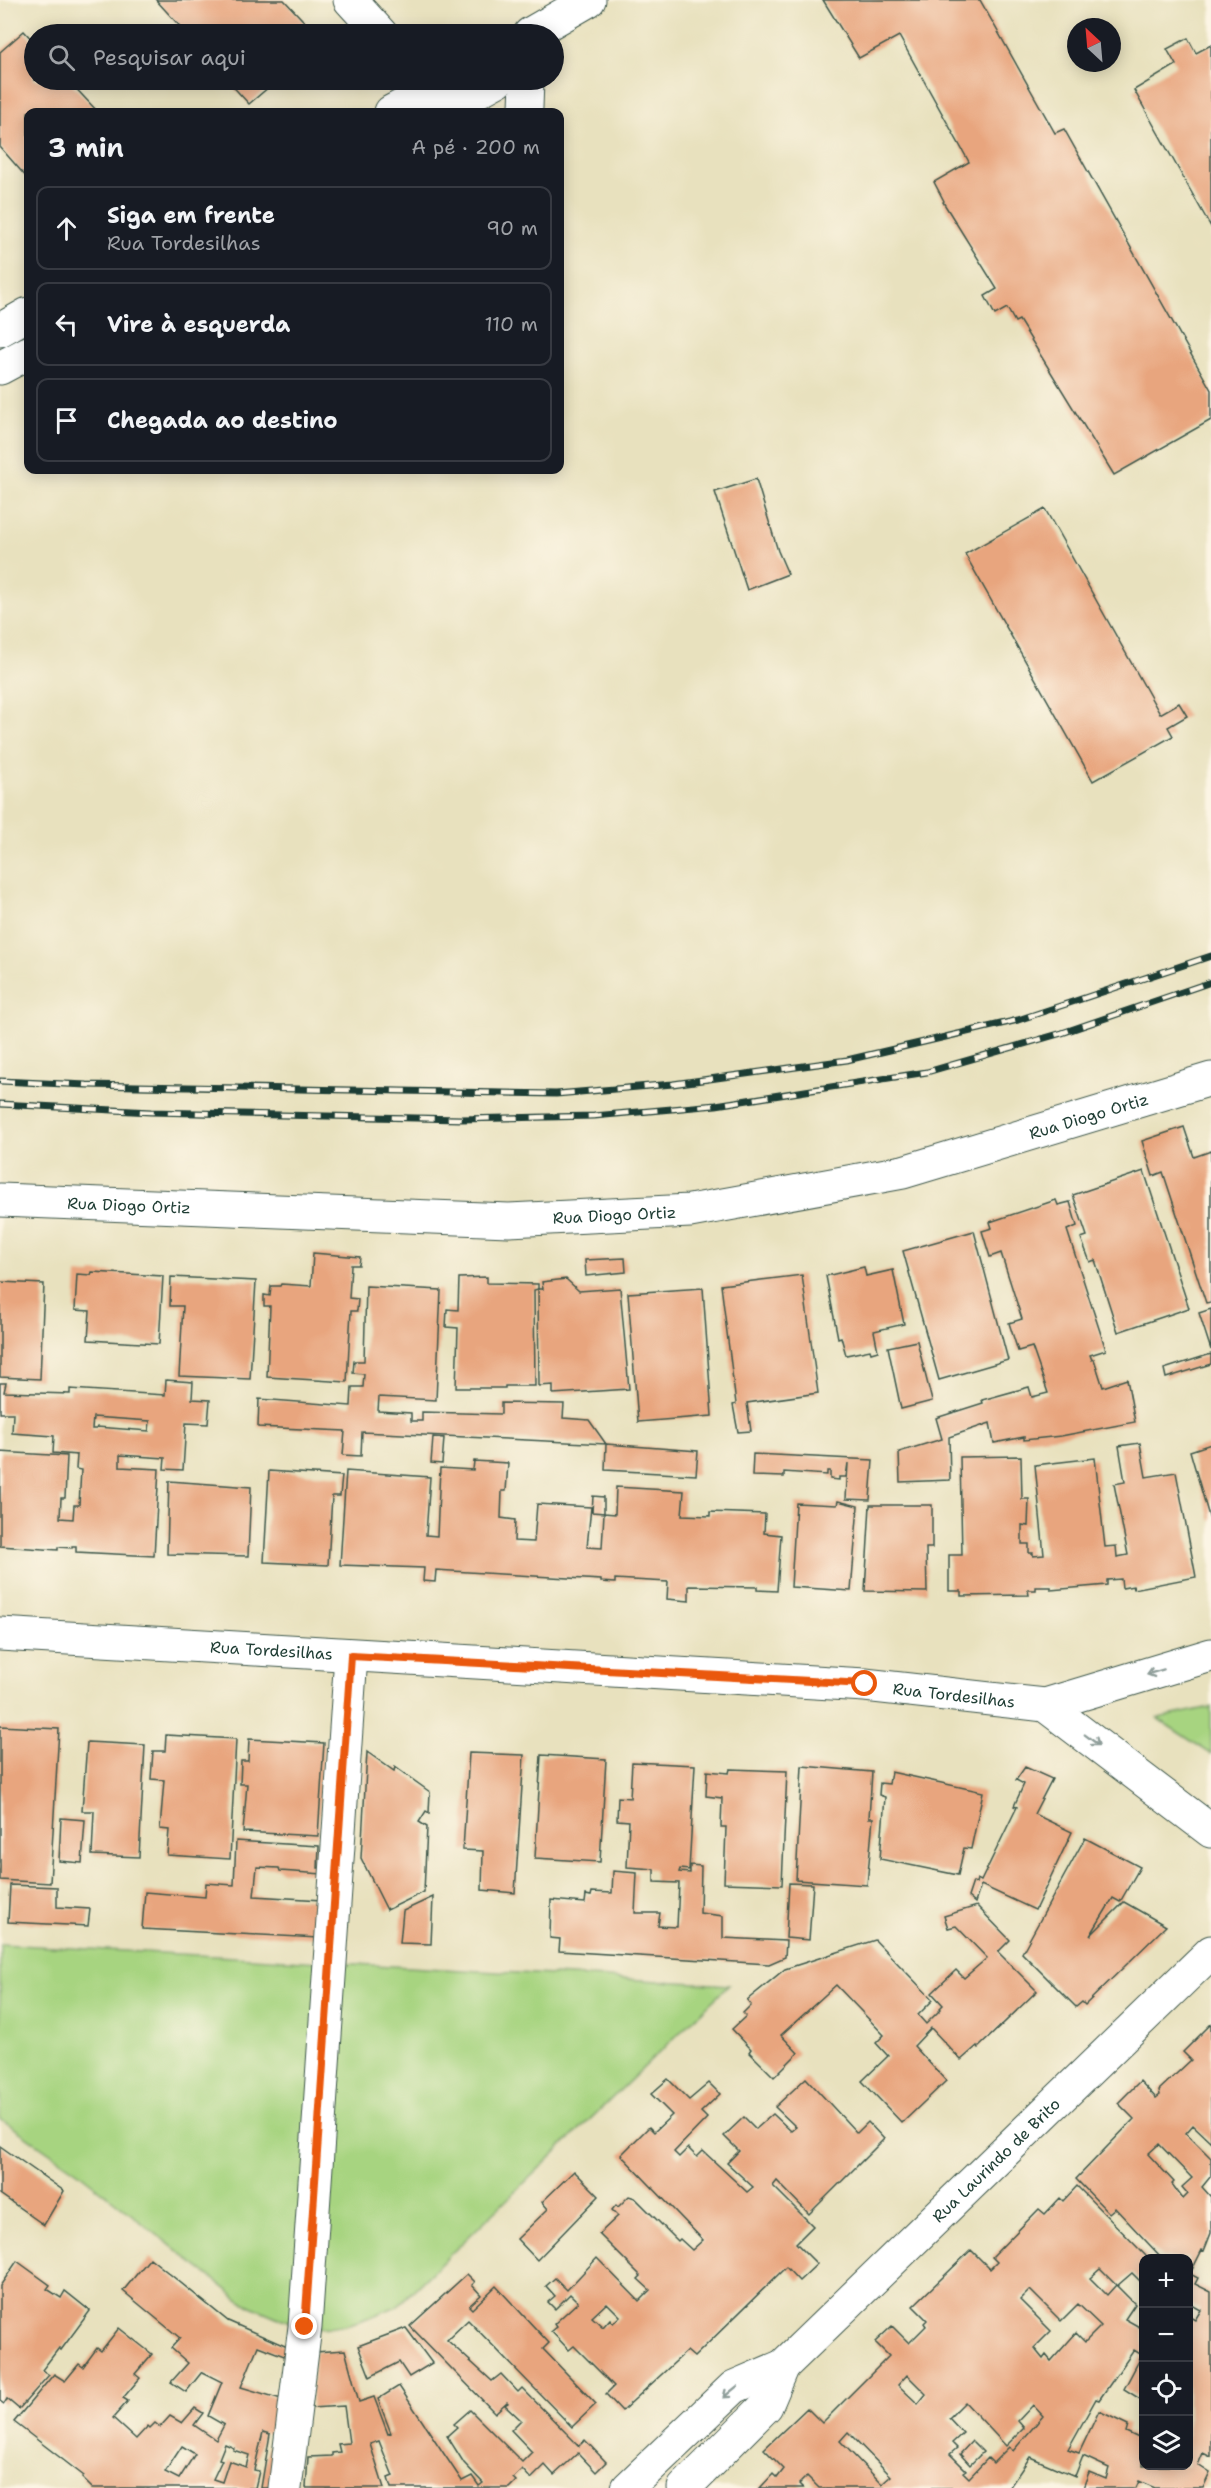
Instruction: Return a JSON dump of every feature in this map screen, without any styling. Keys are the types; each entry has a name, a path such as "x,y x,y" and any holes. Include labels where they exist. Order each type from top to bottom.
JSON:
{"street":[{"path":"350,0 372,24"},
{"path":"548,24 590,0"},
{"path":"399,108 435,90"},
{"path":"526,108 527,90"},
{"path":"0,330 24,316"},
{"path":"0,368 24,354"},
{"name":"Rua Diogo Ortiz","path":"0,1200 508,1221 690,1211 903,1172 1211,1079"},
{"name":"Rua Tordesilhas","path":"0,1634 865,1684 1046,1705 1211,1655"},
{"path":"285,2488 305,2327 351,1656"},
{"path":"1046,1705 1211,1832"},
{"name":"Rua Laurindo de Brito","path":"627,2488 734,2387 783,2366 1211,1952"},
{"name":"Rua Laurindo de Brito","path":"684,2488 766,2406 783,2366"}],"green space":[{"path":"1211,1707 1211,1754 1158,1719 1158,1718"},
{"path":"0,1944 729,1985 397,2306 352,2323 318,2328 284,2320 241,2301 79,2173 0,2118"}],"building":[{"path":"156,0 284,0 307,24 178,24"},
{"path":"823,0 980,0 1055,133 1064,129 1211,390 1211,420 1114,475 1019,320 1015,322 1007,308 995,315 985,296 997,289 943,202 934,182 969,162 899,36 859,58"},
{"path":"24,31 24,90 77,90 94,108 24,108 24,174 0,147 0,52"},
{"path":"1188,38 1196,53 1211,45 1211,227 1134,90 1176,65 1167,49"},
{"path":"236,90 265,90 249,104"},
{"path":"756,479 778,551 788,574 747,590 715,492"},
{"path":"1045,509 1160,714 1179,703 1187,716 1168,727 1173,736 1093,781 965,554"},
{"path":"1184,1127 1194,1157 1211,1151 1211,1302 1206,1303 1163,1172 1153,1176 1142,1141"},
{"path":"1144,1171 1189,1308 1118,1332 1095,1260 1090,1262 1081,1238 1087,1236 1073,1195"},
{"path":"1056,1200 1058,1205 1070,1202 1077,1226 1067,1230 1106,1350 1090,1355 1092,1360 1094,1359 1103,1387 1127,1379 1135,1422 1061,1436 1024,1440 1024,1437 994,1443 990,1423 949,1437 950,1480 900,1482 899,1452 942,1439 936,1418 983,1403 982,1400 1029,1387 1032,1397 1048,1393 1032,1347 1018,1351 1009,1323 1022,1319 1001,1253 990,1257 982,1231 992,1228 990,1222"},
{"path":"974,1231 1008,1360 939,1380 903,1251"},
{"path":"313,1253 360,1257 359,1265 351,1265 349,1298 358,1299 357,1311 351,1311 347,1382 267,1377 270,1306 264,1306 264,1295 270,1296 271,1286 281,1284 311,1286"},
{"path":"625,1258 626,1272 586,1276 585,1260"},
{"path":"864,1267 866,1276 893,1270 904,1324 874,1331 878,1351 871,1353 870,1350 846,1355 841,1337 838,1338 826,1276"},
{"path":"92,1272 163,1276 159,1344 88,1340 90,1311 75,1310 77,1274 91,1275"},
{"path":"802,1275 818,1393 747,1403 751,1431 738,1432 733,1405 736,1404 721,1285"},
{"path":"171,1277 256,1281 250,1379 179,1376 183,1306 170,1306"},
{"path":"487,1277 487,1283 538,1284 538,1289 534,1290 535,1386 456,1388 458,1328 446,1327 447,1309 458,1310 459,1278"},
{"path":"566,1279 579,1291 620,1288 629,1389 553,1394 553,1385 539,1386 538,1289 543,1289 542,1282"},
{"path":"0,1282 44,1284 40,1379 0,1377"},
{"path":"366,1286 441,1290 436,1400 379,1397 378,1411 411,1413 411,1421 422,1421 422,1412 501,1414 501,1403 564,1404 563,1418 589,1420 606,1444 362,1432 361,1456 343,1455 345,1431 258,1427 259,1399 351,1406 352,1387 363,1387 364,1374 353,1373 354,1361 364,1361"},
{"path":"703,1288 712,1416 638,1422 628,1293"},
{"path":"1211,1309 1211,1350 1199,1313"},
{"path":"917,1341 932,1401 901,1409 888,1347"},
{"path":"1211,1354 1211,1364 1166,1378 1164,1369"},
{"path":"166,1380 193,1382 192,1399 210,1400 208,1424 186,1423 183,1470 164,1469 165,1458 120,1455 120,1467 159,1469 154,1556 76,1552 76,1546 58,1547 58,1550 0,1546 0,1452 67,1456 65,1498 61,1498 60,1518 73,1519 74,1505 79,1505 81,1470 76,1469 77,1455 53,1453 54,1436 12,1433 13,1413 0,1413 0,1383 6,1383 4,1392 70,1394 70,1389 165,1395","holes":["93,1417 150,1421 149,1431 97,1427 92,1429"]},
{"path":"433,1437 444,1438 442,1464 431,1463"},
{"path":"1140,1443 1146,1477 1176,1472 1196,1577 1134,1589 1133,1586 1122,1588 1121,1579 1107,1580 1107,1585 1051,1590 1051,1587 1036,1587 1036,1590 1028,1590 1029,1595 961,1596 961,1591 949,1591 949,1555 962,1555 960,1457 1021,1456 1022,1499 1029,1499 1028,1526 1022,1525 1022,1544 1029,1544 1029,1553 1033,1553 1033,1556 1044,1555 1035,1465 1095,1458 1105,1547 1116,1546 1117,1557 1128,1555 1114,1484 1125,1482 1119,1446"},
{"path":"606,1444 698,1451 696,1475 605,1470"},
{"path":"1211,1444 1211,1520 1210,1520 1190,1451"},
{"path":"753,1454 873,1460 870,1500 846,1499 848,1463 846,1477 839,1477 839,1480 830,1479 830,1471 827,1471 827,1475 784,1472 784,1477 752,1476"},
{"path":"474,1461 508,1463 506,1491 502,1491 501,1518 515,1520 514,1541 534,1542 537,1504 591,1507 587,1547 602,1548 604,1513 615,1514 616,1487 684,1491 682,1515 710,1516 710,1512 765,1514 764,1533 781,1535 777,1591 757,1590 757,1587 689,1586 689,1601 667,1599 668,1582 615,1579 615,1583 601,1582 601,1580 436,1570 435,1582 423,1581 424,1568 340,1565 346,1471 430,1477 426,1535 437,1536 440,1468 473,1470"},
{"path":"269,1471 342,1476 340,1496 332,1496 328,1565 264,1562"},
{"path":"169,1481 251,1487 248,1556 167,1554"},
{"path":"593,1496 604,1497 604,1513 592,1512"},
{"path":"838,1501 858,1506 851,1591 791,1587 796,1503 837,1505"},
{"path":"870,1505 932,1505 932,1548 926,1548 927,1592 865,1591"},
{"path":"0,1726 59,1729 50,1883 0,1880"},
{"path":"166,1735 236,1739 230,1859 167,1855 169,1830 160,1829 164,1780 151,1779 153,1751 165,1751"},
{"path":"249,1739 324,1743 318,1836 243,1832 247,1784 240,1784 241,1761 248,1761"},
{"path":"87,1742 145,1745 139,1857 92,1855 94,1811 82,1811"},
{"path":"367,1752 394,1771 395,1767 430,1792 429,1813 426,1811 419,1822 427,1827 424,1892 387,1910 361,1858"},
{"path":"469,1753 524,1755 515,1893 482,1890 483,1851 463,1850"},
{"path":"541,1755 606,1759 600,1862 535,1858"},
{"path":"632,1762 695,1765 689,1870 680,1869 679,1872 690,1873 690,1865 701,1866 700,1913 723,1916 723,1938 786,1941 785,1957 769,1964 559,1951 560,1939 550,1938 551,1900 585,1903 586,1895 591,1896 592,1892 612,1893 613,1871 637,1873 635,1913 660,1913 658,1926 677,1927 679,1883 654,1882 654,1869 627,1867 629,1821 617,1820 618,1797 630,1798"},
{"path":"802,1766 872,1772 869,1818 873,1818 867,1885 796,1880"},
{"path":"1025,1767 1052,1779 1034,1814 1072,1832 1035,1910 981,1885 975,1903 968,1897 973,1882 976,1883 977,1879 981,1881 1017,1807 1014,1806 1024,1784 1016,1780"},
{"path":"730,1769 787,1771 782,1885 724,1883 726,1827 721,1827 722,1798 706,1796 707,1771 729,1773"},
{"path":"891,1772 983,1792 971,1849 964,1848 958,1875 880,1859 885,1797 879,1795 880,1783 889,1784"},
{"path":"61,1818 85,1820 82,1863 59,1861"},
{"path":"1085,1838 1140,1867 1120,1902 1113,1898 1090,1936 1124,1902 1166,1926 1085,2005 1082,2002 1076,2007 1022,1953"},
{"path":"236,1841 319,1846 318,1868 323,1868 323,1874 257,1867 254,1896 322,1900 319,1938 142,1929 145,1892 205,1897 206,1883 234,1885"},
{"path":"789,1883 813,1884 809,1940 786,1938"},
{"path":"10,1885 57,1887 57,1907 90,1909 88,1926 8,1922"},
{"path":"433,1897 431,1944 400,1943 403,1911"},
{"path":"977,1906 1010,1940 998,1952 1037,1991 978,2048 977,2046 961,2060 931,2028 914,2046 946,2081 902,2123 862,2081 888,2056 876,2043 884,2035 836,1985 781,2035 798,2053 774,2077 749,2052 751,2049 732,2029 746,2016 743,2013 751,2005 747,2000 785,1969 875,1940 933,2000 918,2015 926,2024 943,2005 932,1993 956,1970 964,1978 987,1958 956,1926 948,1928 944,1916"},
{"path":"1211,2024 1211,2142 1193,2125 1186,2133 1211,2158 1211,2176 1202,2187 1211,2197 1211,2233 1204,2251 1202,2250 1193,2268 1193,2254 1158,2254 1115,2208 1109,2213 1076,2179 1134,2119 1118,2103 1140,2081 1156,2098 1160,2095 1159,2090 1191,2060 1183,2052","holes":["1159,2144 1192,2178 1182,2187 1188,2194 1183,2199 1172,2184 1174,2182 1148,2154"]},
{"path":"806,2078 857,2133 868,2122 884,2139 809,2214 777,2181 773,2186 813,2226 796,2243 817,2264 799,2281 786,2267 694,2357 687,2351 622,2411 606,2394 614,2386 574,2346 569,2350 551,2331 556,2327 554,2324 578,2302 570,2294 555,2309 548,2302 555,2296 546,2286 555,2278 567,2290 597,2258 639,2301 650,2290 638,2279 641,2276 599,2234 618,2216 612,2210 629,2196 635,2198 678,2241 680,2239 692,2250 703,2240 621,2155 649,2127 654,2132 672,2115 651,2094 668,2079 689,2100 709,2083 720,2094 701,2112 707,2118 674,2152 679,2157 688,2148 697,2157 703,2151 747,2192 753,2187 727,2163 739,2151 724,2136 744,2117 756,2129 773,2114 791,2131 796,2127 775,2107","holes":["607,2303 620,2316 613,2323 610,2319 603,2327 592,2317"]},
{"path":"0,2146 64,2191 44,2225 0,2194"},
{"path":"574,2171 599,2196 537,2260 517,2239 548,2209 542,2202"},
{"path":"1077,2186 1144,2254 1139,2254 1139,2280 1132,2273 1117,2286 1135,2304 1125,2319 1139,2327 1139,2353 1134,2350 1099,2400 1096,2399 1068,2449 1079,2453 1099,2411 1128,2425 1126,2432 1139,2438 1139,2470 1193,2470 1193,2319 1195,2320 1201,2310 1193,2306 1193,2276 1198,2278 1195,2284 1211,2292 1211,2457 1203,2453 1198,2465 1210,2473 1203,2488 1155,2488 1139,2481 1136,2488 1083,2488 1089,2472 1106,2479 1109,2468 1083,2456 1075,2476 1030,2457 1009,2488 819,2488 807,2476 799,2484 803,2488 760,2488 773,2474 777,2478 784,2469 764,2449 807,2408 822,2423 889,2356 875,2342 892,2326 909,2343 926,2326 924,2323 927,2320 913,2306 971,2250 990,2269 997,2262 992,2257 1039,2209 1045,2214 1060,2198 1063,2201","holes":["1100,2269 1116,2285 1107,2295 1090,2278","1030,2290 1061,2321 1078,2304 1101,2326 1085,2342 1076,2333 1051,2361 1046,2355 1043,2359 1034,2348 1051,2331 1020,2300","907,2375 926,2394 918,2404 898,2385","965,2402 1006,2446 1024,2428 1018,2421 1033,2405 1043,2416 1013,2451 1009,2447 993,2463 988,2458 969,2478 963,2472 966,2470 950,2454 957,2448 952,2443 963,2433 949,2418","848,2432 891,2476 882,2484 840,2441"]},
{"path":"150,2258 228,2321 292,2349 292,2359 258,2346 241,2387 288,2401 276,2488 261,2488 270,2434 263,2432 254,2470 259,2471 255,2488 92,2488 82,2478 84,2476 14,2422 54,2374 65,2381 79,2364 83,2367 97,2348 101,2351 119,2328 152,2354 135,2374 140,2378 123,2398 128,2401 113,2418 136,2439 148,2426 150,2428 155,2423 160,2427 170,2416 182,2423 195,2408 203,2413 194,2425 216,2440 224,2425 208,2416 222,2382 202,2372 186,2392 171,2382 188,2363 171,2348 180,2338 123,2291","holes":["225,2444 234,2448 233,2450 249,2455 246,2467 229,2461 222,2482 213,2479 222,2460 219,2459","182,2446 195,2454 179,2479 165,2472"]},
{"path":"17,2261 50,2285 47,2289 61,2298 65,2291 90,2311 61,2350 59,2348 42,2370 49,2375 19,2409 7,2399 4,2404 0,2401 0,2286"},
{"path":"467,2274 475,2282 472,2285 481,2295 469,2306 472,2309 496,2286 549,2343 543,2349 596,2404 572,2427 468,2320 447,2340 492,2381 501,2374 518,2392 522,2388 579,2446 585,2440 606,2462 596,2472 578,2453 554,2475 545,2465 531,2479 522,2469 513,2478 516,2481 509,2488 391,2488 388,2478 393,2476 379,2441 370,2444 384,2488 306,2488 308,2457 332,2456 332,2453 340,2452 338,2444 349,2443 344,2406 311,2408 315,2352 345,2350 359,2402 374,2397 388,2434 391,2433 378,2399 399,2386 462,2481 472,2476 479,2486 483,2483 464,2463 447,2436 457,2427 454,2424 470,2410 522,2462 532,2452 511,2430 521,2420 505,2405 508,2403 507,2402 495,2413 410,2326"},
{"path":"406,2328 432,2363 409,2377 399,2362 370,2377 358,2346"},
{"path":"1139,2361 1139,2398 1124,2389"},
{"path":"972,2441 983,2452 970,2465 960,2454"}],"railway":[{"path":"0,1081 87,1085 556,1094 673,1084 847,1060 1018,1020 1211,956"},
{"path":"0,1104 151,1112 461,1119 594,1116 716,1105 927,1072 1062,1033 1211,982"}],"route":[{"path":"305,2327 351,1656 865,1684"}]}
